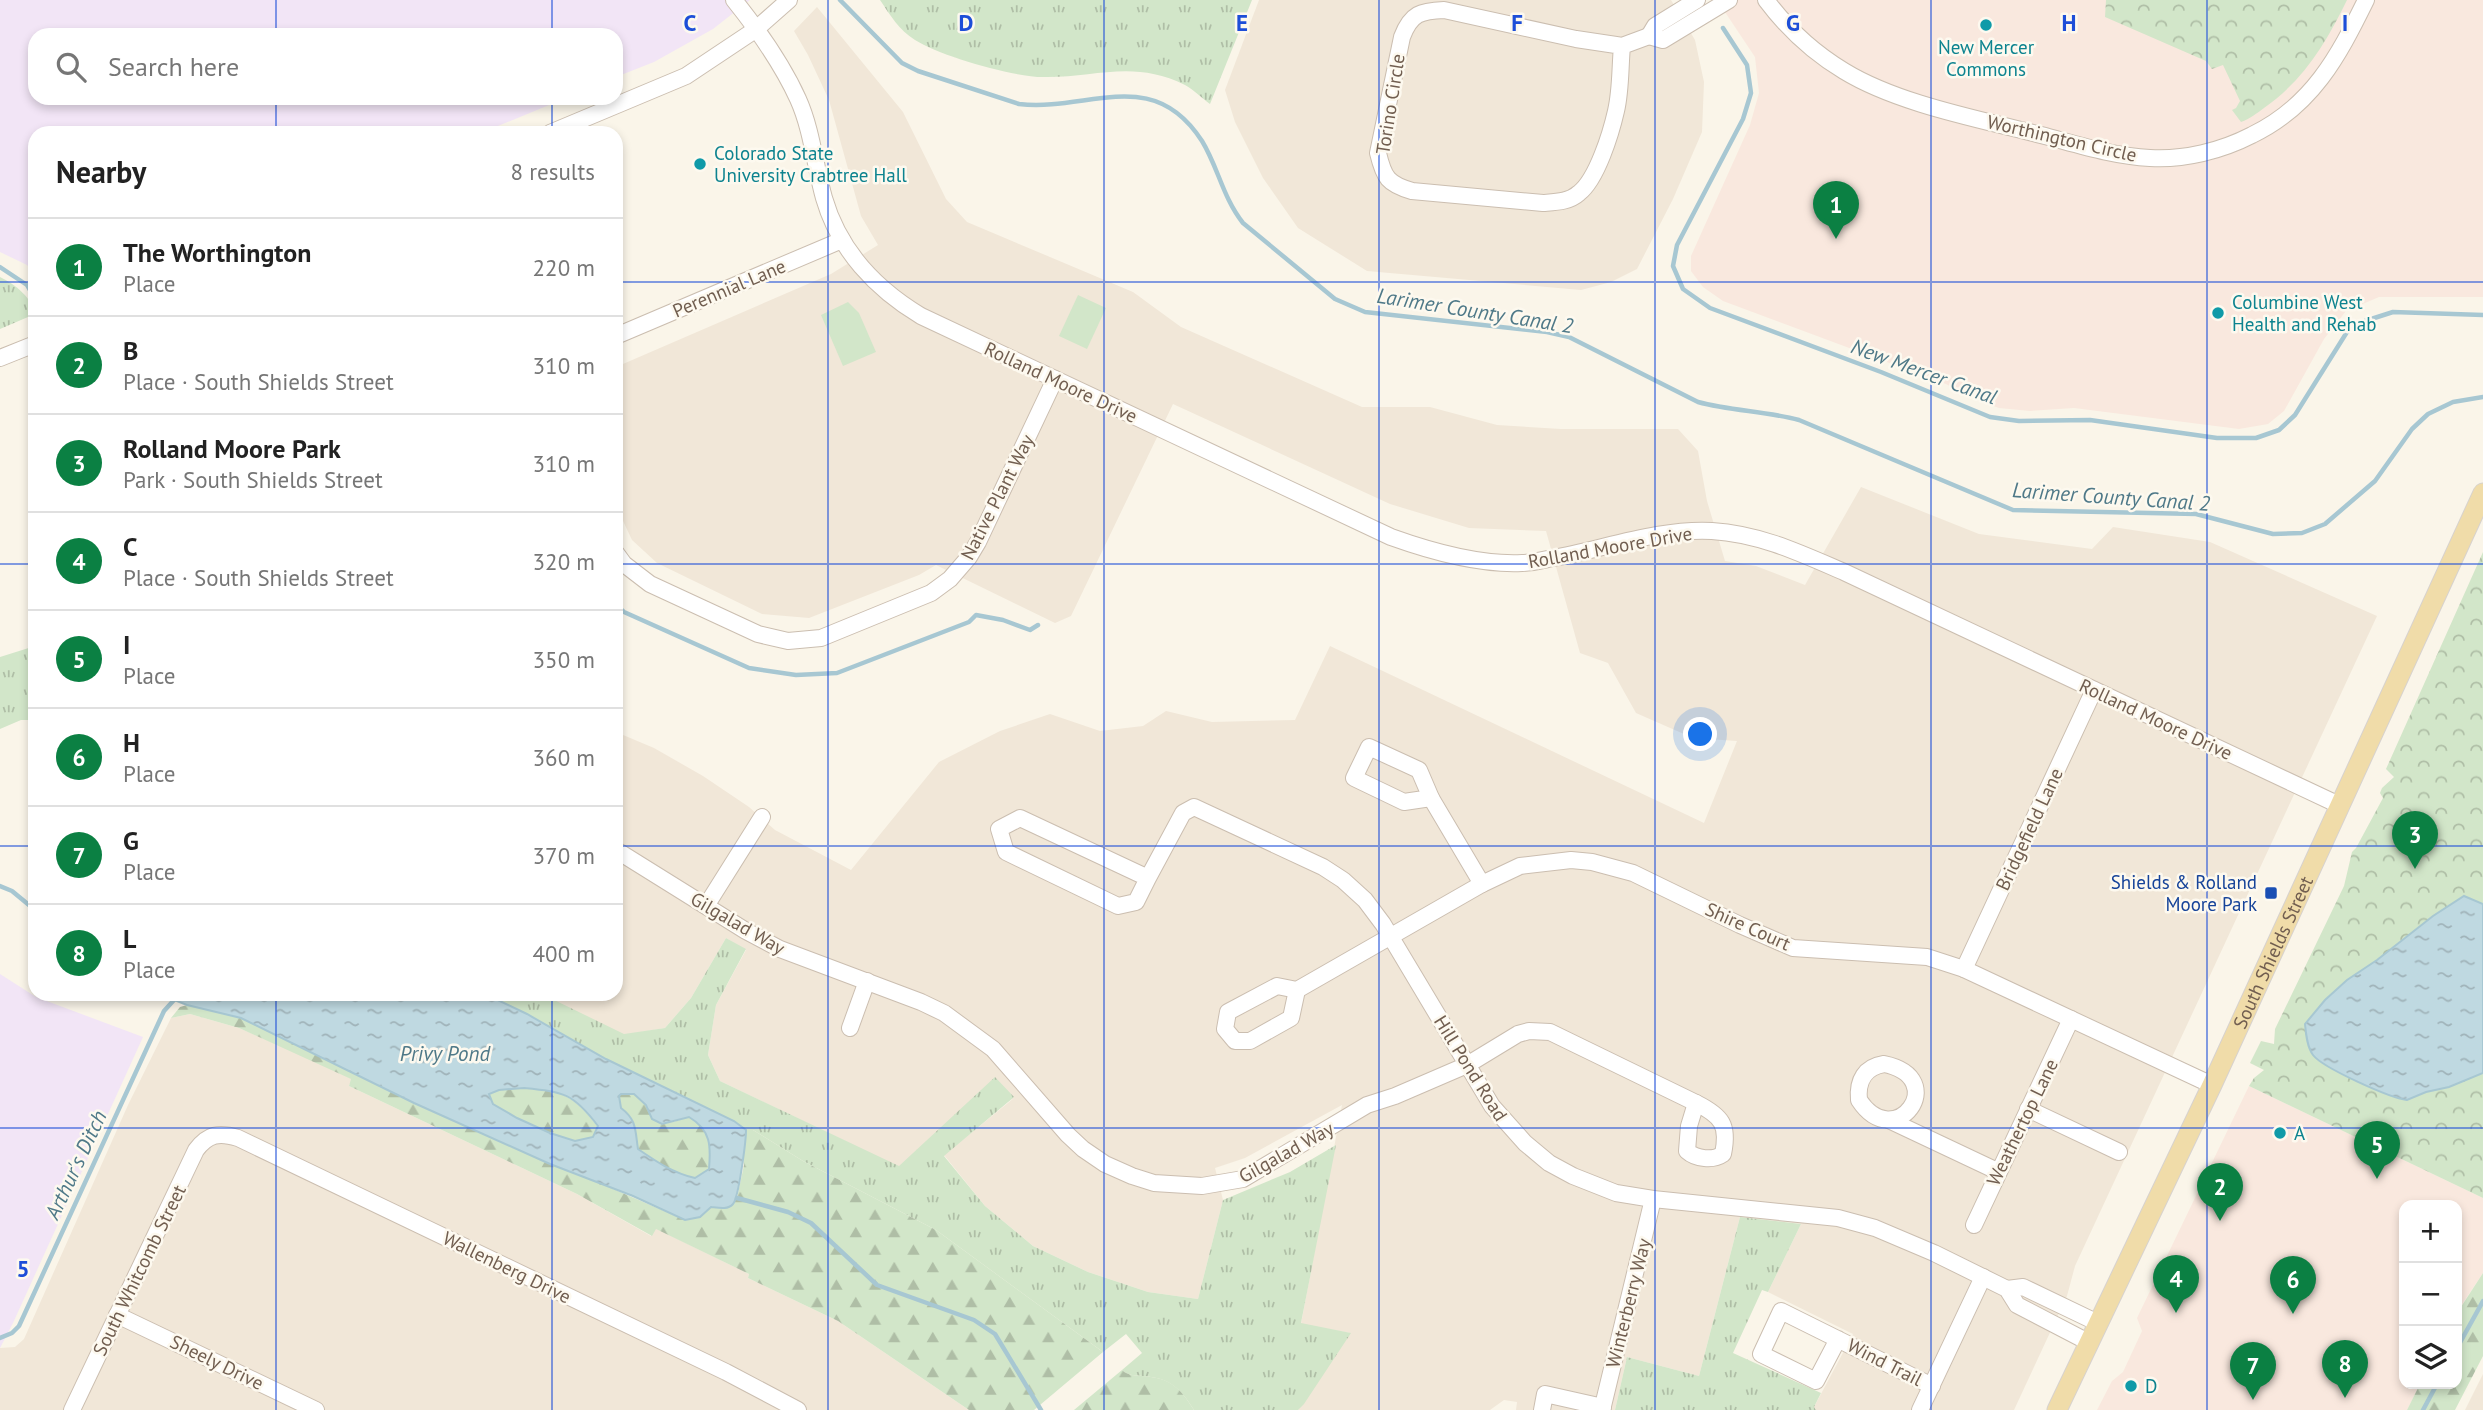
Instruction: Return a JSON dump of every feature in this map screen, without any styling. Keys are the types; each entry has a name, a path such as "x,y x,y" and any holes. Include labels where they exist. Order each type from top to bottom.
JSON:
{"main road":[{"name":"South Shields Street","path":"2057,1410 2212,1085 2483,493"}],"street":[{"name":"Rolland Moore Drive","path":"734,0 781,67 799,101 825,200 842,240 867,275 904,306 933,322 1417,547 1462,558 1522,563 1664,535 1708,531 1740,534 1777,543 2339,805"},
{"path":"623,102 686,76 755,30 789,0"},
{"name":"Torino Circle","path":"1649,36 1655,26 1697,0"},
{"name":"Torino Circle","path":"1622,46 1616,110 1602,156 1591,178 1579,193 1563,201 1543,203 1412,191 1395,186 1382,173 1378,153 1402,37 1406,25 1415,16 1426,11 1444,10 1576,39 1622,46 1649,36 1663,40 1729,0"},
{"name":"Worthington Circle","path":"1766,0 1795,33 1820,54 1872,86 2021,130 2117,154 2150,158 2172,158 2226,146 2253,135 2281,118 2303,99 2325,74 2341,50 2366,0"},
{"path":"567,126 617,105"},
{"name":"Perennial Lane","path":"623,333 842,240"},
{"path":"0,358 28,347"},
{"name":"Native Plant Way","path":"623,563 650,584 758,634 788,641 821,638 931,593 950,579 978,542 1055,379"},
{"name":"Bridgefield Lane","path":"1964,968 2094,690"},
{"path":"1431,798 1404,802 1354,778 1369,747 1419,770 1431,798 1482,884"},
{"name":"Hill Pond Road","path":"1148,878 1183,813 1194,807 1323,867 1343,880 1364,900 1391,937 1492,1106 1506,1124 1549,1163 1601,1188 1653,1199 1838,1218 1875,1228 2007,1289 2017,1305 2090,1343"},
{"path":"706,906 762,817"},
{"path":"1020,818 1148,878 1136,902 1118,906 1006,852 999,829 1020,818"},
{"name":"Gilgalad Way","path":"623,854 746,931 780,949 920,1002 970,1030 1014,1071 1068,1135 1105,1164 1132,1177 1175,1186 1202,1186 1243,1179 1367,1105 1467,1065 1518,1034 1529,1031 1550,1032 1696,1103"},
{"name":"Shire Court","path":"1297,990 1291,1018 1250,1041 1235,1041 1225,1029 1228,1012 1277,986 1297,990 1482,884 1520,866 1548,861 1592,862 1633,873 1793,948 1927,957 1964,968 2212,1085"},
{"path":"850,1028 867,982"},
{"name":"Weathertop Lane","path":"1974,1225 1997,1171 2071,1019"},
{"path":"2028,1109 2119,1152"},
{"path":"1889,1120 1997,1171"},
{"name":"Wallenberg Drive","path":"213,1135 223,1133 238,1138 713,1366 798,1410"},
{"name":"South Whitcomb Street","path":"72,1410 196,1150 204,1140 213,1135"},
{"name":"Winterberry Way","path":"1542,1410 1545,1394 1603,1408 1653,1199"},
{"path":"1920,1410 1983,1277"},
{"name":"Hill Pond Road","path":"2007,1289 2023,1287 2098,1323"},
{"name":"Wind Trail","path":"1838,1339 1816,1381 1761,1354 1781,1311 1838,1339 1931,1386"},
{"name":"Sheely Drive","path":"117,1315 316,1410"}],"shaded area":[{"path":"0,0 750,0 713,29 654,62 623,74 623,28 28,28 28,105 549,105 498,126 28,126 28,266 0,252"},
{"path":"1259,0 1671,0 1695,40 1704,82 1702,132 1673,199 1637,269 1611,282 1581,290 1367,271 1298,228 1263,178 1235,122 1225,90"},
{"path":"1717,0 2483,0 2483,297 2379,297 2346,311 2324,339 2284,411 2268,424 2239,429 2074,408 2030,411 1999,408 1974,399 1946,384 1723,301 1703,287 1691,271 1691,256 1750,125 1759,93 1755,57"},
{"path":"817,7 903,112 946,199 967,222 1133,292 1181,327 1362,407 1430,407 1497,425 1561,429 1678,429 1698,451 1707,501 1725,561 1756,566 1805,585 1861,487 1979,534 2092,549 2113,527 2210,542 2377,616 2075,1266 2067,1296 2014,1410 1816,1410 1814,1407 1853,1334 1768,1292 1801,1224 1740,1217 1699,1376 1627,1357 1615,1410 1516,1410 1517,1402 1504,1400 1490,1410 1298,1410 1350,1333 1301,1324 1342,1105 1245,1158 1215,1168 1223,1200 1198,1299 1148,1292 1088,1272 1033,1246 985,1206 944,1155 1014,1098 899,1167 720,1081 708,1055 716,1005 746,950 726,938 691,998 665,1028 624,1035 554,1001 623,1001 623,735 654,748 703,776 749,807 775,830 851,870 939,762 1000,731 1050,714 1100,731 1143,726 1166,711 1212,722 1295,720 1330,646 1704,823 1737,741 1693,738 1636,713 1608,663 1580,653 1546,531 1469,528 1390,504 1173,404 1071,616 1055,623 936,565 919,575 809,618 762,614 657,563 632,540 623,521 623,364 831,274 878,245 861,216 829,100 794,31"},
{"path":"0,974 28,992 28,1001 47,1001 143,1037 0,1348"},
{"path":"190,1014 239,1028 303,1056 352,1079 349,1086 577,1194 651,1236 655,1228 749,1274 748,1278 838,1321 969,1410 0,1410 0,1348 15,1347 24,1339 128,1105 171,1018"},
{"path":"2249,1086 2483,1198 2483,1273 2462,1304 2462,1200 2399,1200 2399,1389 2418,1389 2407,1410 2097,1410 2112,1381 2123,1372 2142,1331 2137,1318"},
{"path":"2483,1374 2483,1410 2465,1410"}],"green space":[{"path":"880,0 1252,0 1210,104 1185,85 1148,73 1131,71 1043,77 996,70 959,59 909,36 895,22"},
{"path":"2106,0 2347,0 2322,46 2302,73 2278,97 2241,122 2232,110 2240,101 2223,65 2212,69 2206,61 2105,17"},
{"path":"0,277 11,283 28,300 28,317 0,329"},
{"path":"1078,295 1106,308 1087,349 1059,336"},
{"path":"848,302 859,313 876,352 843,366 821,315"},
{"path":"2483,552 2483,1198 2249,1086 2264,1070 2250,1063 2261,1041 2274,1044 2275,1029 2344,886 2352,852 2383,798 2380,793 2382,788 2394,777 2386,769"},
{"path":"28,648 28,720 21,720 0,729 0,657"},
{"path":"726,938 746,949 716,1005 708,1055 720,1081 899,1166 995,1077 1014,1097 944,1156 985,1206 1033,1246 1088,1272 1148,1292 1198,1299 1223,1200 1290,1172 1336,1145 1301,1323 1351,1333 1298,1410 1194,1410 1179,1390 1167,1382 1122,1370 1142,1353 1126,1334 1103,1352 936,1230 803,1161 753,1130 746,1130 734,1121 606,1059 500,1001 556,1001 624,1034 665,1028 691,998"},
{"path":"187,1005 241,1018 414,1103 685,1220 700,1217 711,1207 725,1208 737,1198 744,1165 742,1150 746,1130 753,1130 803,1161 936,1230 1103,1352 1034,1410 969,1410 838,1321 748,1278 749,1274 656,1229 652,1236 577,1194 349,1086 351,1079 239,1028 190,1014 171,1018 180,1007"},
{"path":"524,1088 558,1093 574,1101 598,1127 593,1137 575,1141 550,1133 493,1104 489,1094 499,1090"},
{"path":"621,1094 634,1094 646,1105 652,1119 673,1122 689,1117 702,1127 708,1139 709,1169 695,1178 687,1176 638,1149 632,1121 621,1108"},
{"path":"1740,1217 1801,1224 1768,1292 1762,1290 1733,1353 1821,1393 1814,1407 1816,1410 1615,1410 1627,1357 1699,1376"},
{"path":"2483,1273 2483,1356 2455,1410 2407,1410 2418,1389 2462,1389 2462,1305"},
{"path":"1122,1370 1129,1374 1168,1382 1179,1390 1194,1410 1074,1410"}],"water":[{"path":"2464,896 2483,904 2483,1073 2407,1100 2357,1082 2319,1061 2308,1044 2305,1024 2325,1000 2347,980"},
{"name":"Privy Pond","path":"177,1001 500,1001 606,1059 734,1121 746,1130 738,1191 729,1207 711,1207 700,1217 685,1220 414,1103 241,1018","holes":["524,1088 567,1096 582,1107 598,1126 593,1137 575,1141 550,1133 493,1104 489,1094 499,1090","634,1094 646,1105 652,1119 662,1124 689,1117 702,1127 708,1139 709,1169 695,1178 687,1176 638,1149 633,1121 621,1108 619,1096"]}],"waterway":[{"name":"Larimer County Canal 2","path":"840,0 902,63 918,71 1019,104 1045,105 1118,97 1141,98 1162,104 1183,118 1202,141 1230,203 1243,223 1335,299 1365,312 1547,332 1569,337 1698,402 1799,420 2013,510 2196,514 2273,534 2302,533 2325,524 2375,481 2412,429 2428,414 2453,402 2483,397"},
{"name":"New Mercer Canal","path":"1723,28 1747,65 1751,93 1743,119 1677,245 1673,266 1683,289 1710,308 1881,372 1990,417 2019,421 2090,420 2217,438 2256,438 2279,430 2295,415 2347,332 2365,321 2393,312 2483,315"},
{"path":"0,267 28,287"},
{"path":"623,611 749,668 796,675 837,673 969,622 976,615 1003,620 1030,630 1038,625"},
{"path":"0,886 12,891 28,904"},
{"name":"Arthur's Ditch","path":"0,1338 12,1333 19,1326 164,1011 173,1001"},
{"path":"737,1198 788,1212 811,1223 877,1285 974,1320 995,1334 1041,1410"},
{"path":"2462,1339 2483,1301"},
{"path":"2423,1410 2434,1389"}],"place":[{"name":"New Mercer Commons","path":"1986,25"},
{"name":"Colorado State University Crabtree Hall","path":"700,164"},
{"name":"The Worthington","path":"1836,239"},
{"name":"Columbine West Health and Rehab","path":"2218,313"},
{"name":"Rolland Moore Park","path":"2415,869"},
{"name":"Shields & Rolland Moore Park","path":"2271,893"},
{"name":"A","path":"2280,1133"},
{"name":"I","path":"2377,1179"},
{"name":"B","path":"2220,1221"},
{"name":"C","path":"2176,1313"},
{"name":"H","path":"2293,1314"},
{"name":"D","path":"2131,1386"},
{"name":"L","path":"2345,1398"},
{"name":"G","path":"2253,1400"}]}
